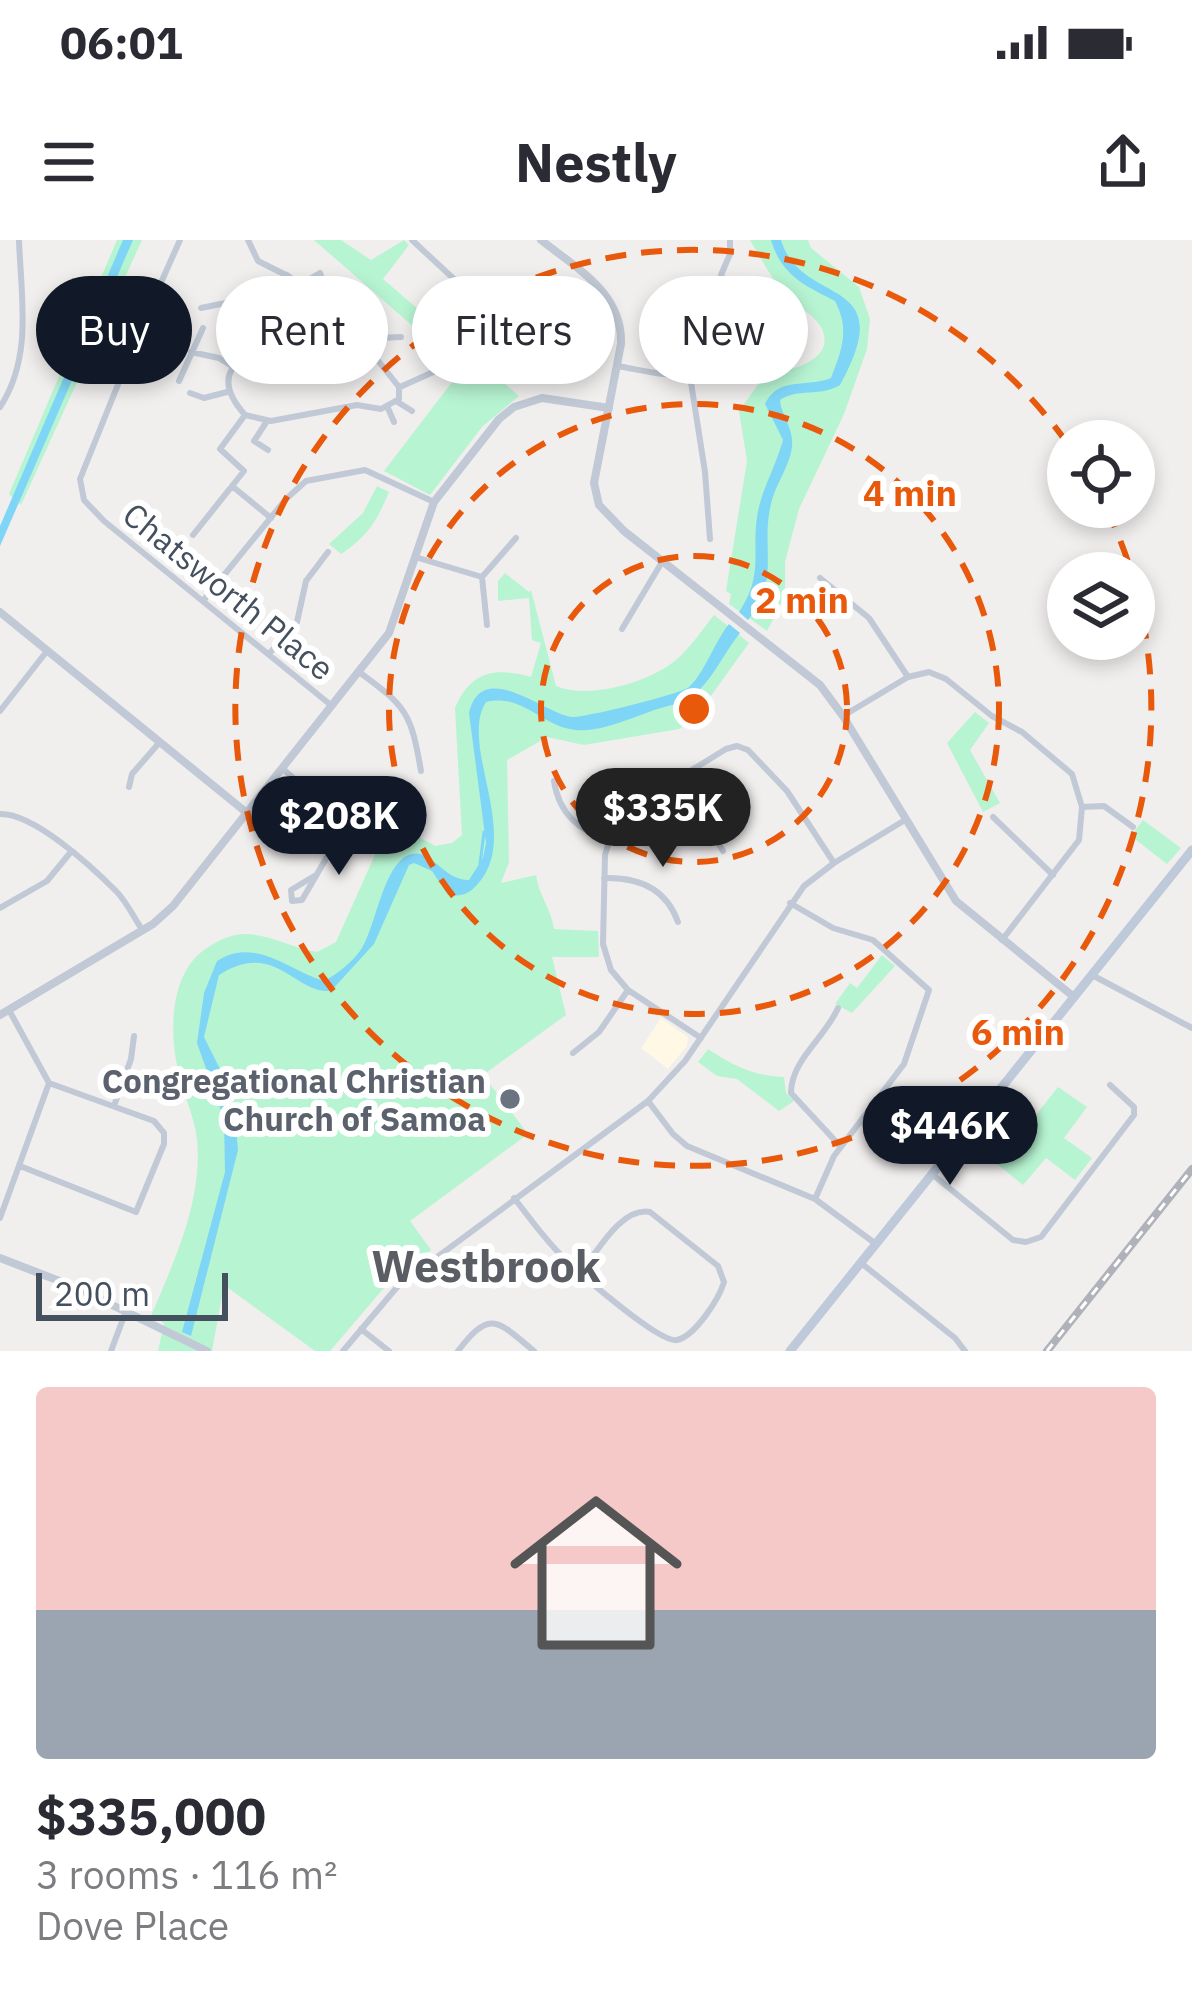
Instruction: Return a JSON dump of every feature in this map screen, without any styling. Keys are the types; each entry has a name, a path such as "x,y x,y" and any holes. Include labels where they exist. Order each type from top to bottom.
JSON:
{"main road":[{"path":"790,1351 1191,851"}],"street":[{"path":"0,407 23,353 19,240"},
{"path":"164,276 180,240"},
{"path":"201,308 269,293 287,274 258,261 248,240"},
{"path":"412,240 451,276"},
{"path":"541,240 610,299 622,333 594,472 595,493 614,523 820,686 956,901 1074,997"},
{"path":"722,276 730,240"},
{"path":"192,350 203,328"},
{"path":"388,338 400,337"},
{"path":"617,365 639,368"},
{"path":"388,375 400,387"},
{"path":"394,422 392,403 400,387 412,382"},
{"name":"Chatsworth Place","path":"118,384 82,468 84,500 332,706"},
{"path":"227,384 245,416 267,421 357,405 381,409 392,403"},
{"path":"691,384 710,539"},
{"path":"190,393 204,398 228,392"},
{"path":"20,1166 136,1212 164,1144 164,1133 154,1121 49,1084 4,1012 166,914 389,633 434,502 493,426 514,407 550,398 609,408"},
{"path":"392,403 412,411"},
{"path":"193,535 244,471 220,449 245,416"},
{"path":"267,421 254,442 268,450"},
{"path":"203,601 306,482 358,470 373,472 434,502"},
{"path":"232,486 271,518"},
{"path":"487,625 482,577 516,538"},
{"path":"269,654 297,622 306,581 328,552"},
{"path":"416,556 482,577"},
{"path":"622,629 662,562"},
{"path":"820,578 869,618 908,677"},
{"path":"0,612 247,813"},
{"path":"0,711 47,651"},
{"path":"359,672 397,702 412,722 421,771"},
{"path":"843,716 908,677 938,674 992,716 1022,732 1072,774 1082,807 1079,840 1002,940"},
{"path":"129,787 132,774 159,743"},
{"path":"701,1038 628,990 605,953 608,841 630,808 737,746 748,750 788,791 834,862"},
{"path":"283,769 342,820 342,831 302,900 292,902 291,890 316,875"},
{"path":"554,781 556,795 574,824 608,841"},
{"path":"672,781 723,851"},
{"path":"1082,807 1104,806 1133,827"},
{"path":"0,814 24,818 70,853 116,891 143,931"},
{"path":"993,818 1054,875"},
{"path":"343,1351 398,1286 648,1101 701,1038 790,903 834,862 905,820"},
{"path":"0,908 46,880 70,853"},
{"path":"604,878 641,881 667,902 678,922"},
{"path":"790,903 833,928 874,940 929,990 904,1064 841,1147 815,1199"},
{"path":"1092,975 1192,1028"},
{"path":"573,1053 599,1032 628,990"},
{"path":"838,1008 830,1028 791,1075 791,1093 841,1147"},
{"path":"114,1106 134,1036"},
{"path":"0,1218 49,1084"},
{"path":"932,1174 1013,1240 1041,1237 1134,1115 1134,1107 1110,1085"},
{"path":"648,1101 673,1135 697,1152 815,1199 876,1244"},
{"path":"514,1198 563,1257 580,1272 661,1337 671,1341 688,1334 724,1282 718,1266 643,1210 628,1215 580,1272"},
{"path":"0,1258 206,1351"},
{"path":"861,1262 965,1351"},
{"path":"111,1351 126,1311"},
{"path":"458,1351 478,1326 493,1322 534,1351"},
{"path":"361,1329 389,1351"}],"shaded area":[{"path":"661,1018 688,1037 687,1046 668,1069 641,1048"}],"green space":[{"path":"117,240 142,240 126,276 102,276"},
{"path":"314,240 341,240 371,260 404,240 409,245 385,276 355,276"},
{"path":"750,240 808,240 811,248 859,287 870,319 867,349 844,414 799,509 785,562 785,596 767,631 729,604 731,594 726,591 747,461 739,411 758,384 808,384 808,362 825,341 808,313 808,276 772,276"},
{"path":"388,283 412,304 412,325 388,304"},
{"path":"56,384 76,384 21,505 9,494"},
{"path":"451,384 505,384 519,396 482,427 430,495 384,471"},
{"path":"377,486 389,492 380,512 364,535 341,554 329,544 363,513"},
{"path":"505,573 531,590 556,686 602,690 651,675 681,655 714,615 749,643 695,718 679,729 584,745 547,737 507,760 509,862 501,883 536,875 554,929 598,931 599,957 552,957 566,1015 483,1075 528,1134 410,1221 431,1250 383,1289 330,1351 315,1351 224,1285 212,1351 158,1351 164,1323 151,1316 185,1230 198,1163 196,1132 174,1045 174,1009 184,975 204,950 235,935 264,937 317,952 336,942 378,848 407,836 435,846 452,843 462,835 455,708 468,686 485,675 506,672 531,677 541,643 532,640 529,598 498,601 498,581"},
{"path":"975,712 989,723 970,750 1000,803 983,812 947,743"},
{"path":"1143,820 1181,848 1167,864 1131,836"},
{"path":"882,955 895,966 852,1013 835,1004 850,983 857,988"},
{"path":"708,1049 744,1069 784,1077 786,1093 794,1101 779,1111 737,1079 717,1076 698,1062"},
{"path":"1058,1087 1087,1107 1064,1138 1092,1158 1075,1180 1046,1158 1023,1185 997,1164"}],"water":[{"path":"123,240 133,240 117,276 108,276"},
{"path":"771,240 781,240 807,276 794,276"},
{"path":"808,277 854,308 860,325 856,349 840,385 780,400 792,446 772,500 764,590 748,620 739,612 755,571 757,519 783,440 765,404 785,386 831,378 843,340 835,301 808,286"},
{"path":"61,384 70,384 0,546 0,526"},
{"path":"729,624 740,633 705,683 678,704 601,728 576,730 511,702 486,702 479,740 494,837 491,860 481,880 467,893 448,895 432,871 409,865 374,944 331,991 255,963 219,975 204,1037 233,1095 238,1150 191,1336 182,1332 225,1172 224,1119 197,1043 204,993 217,961 231,954 258,954 324,981 360,951 387,882 402,859 419,854 469,880 486,843 469,713 476,697 500,689 572,717 652,700 689,687"}],"waterway":[{"path":"480,864 484,832"}],"railway":[{"path":"1047,1351 1192,1169"}],"place":[{"name":"Congregational Christian Church of Samoa","path":"510,1099"}],"district":[{"name":"Westbrook","path":"486,1265"}]}
